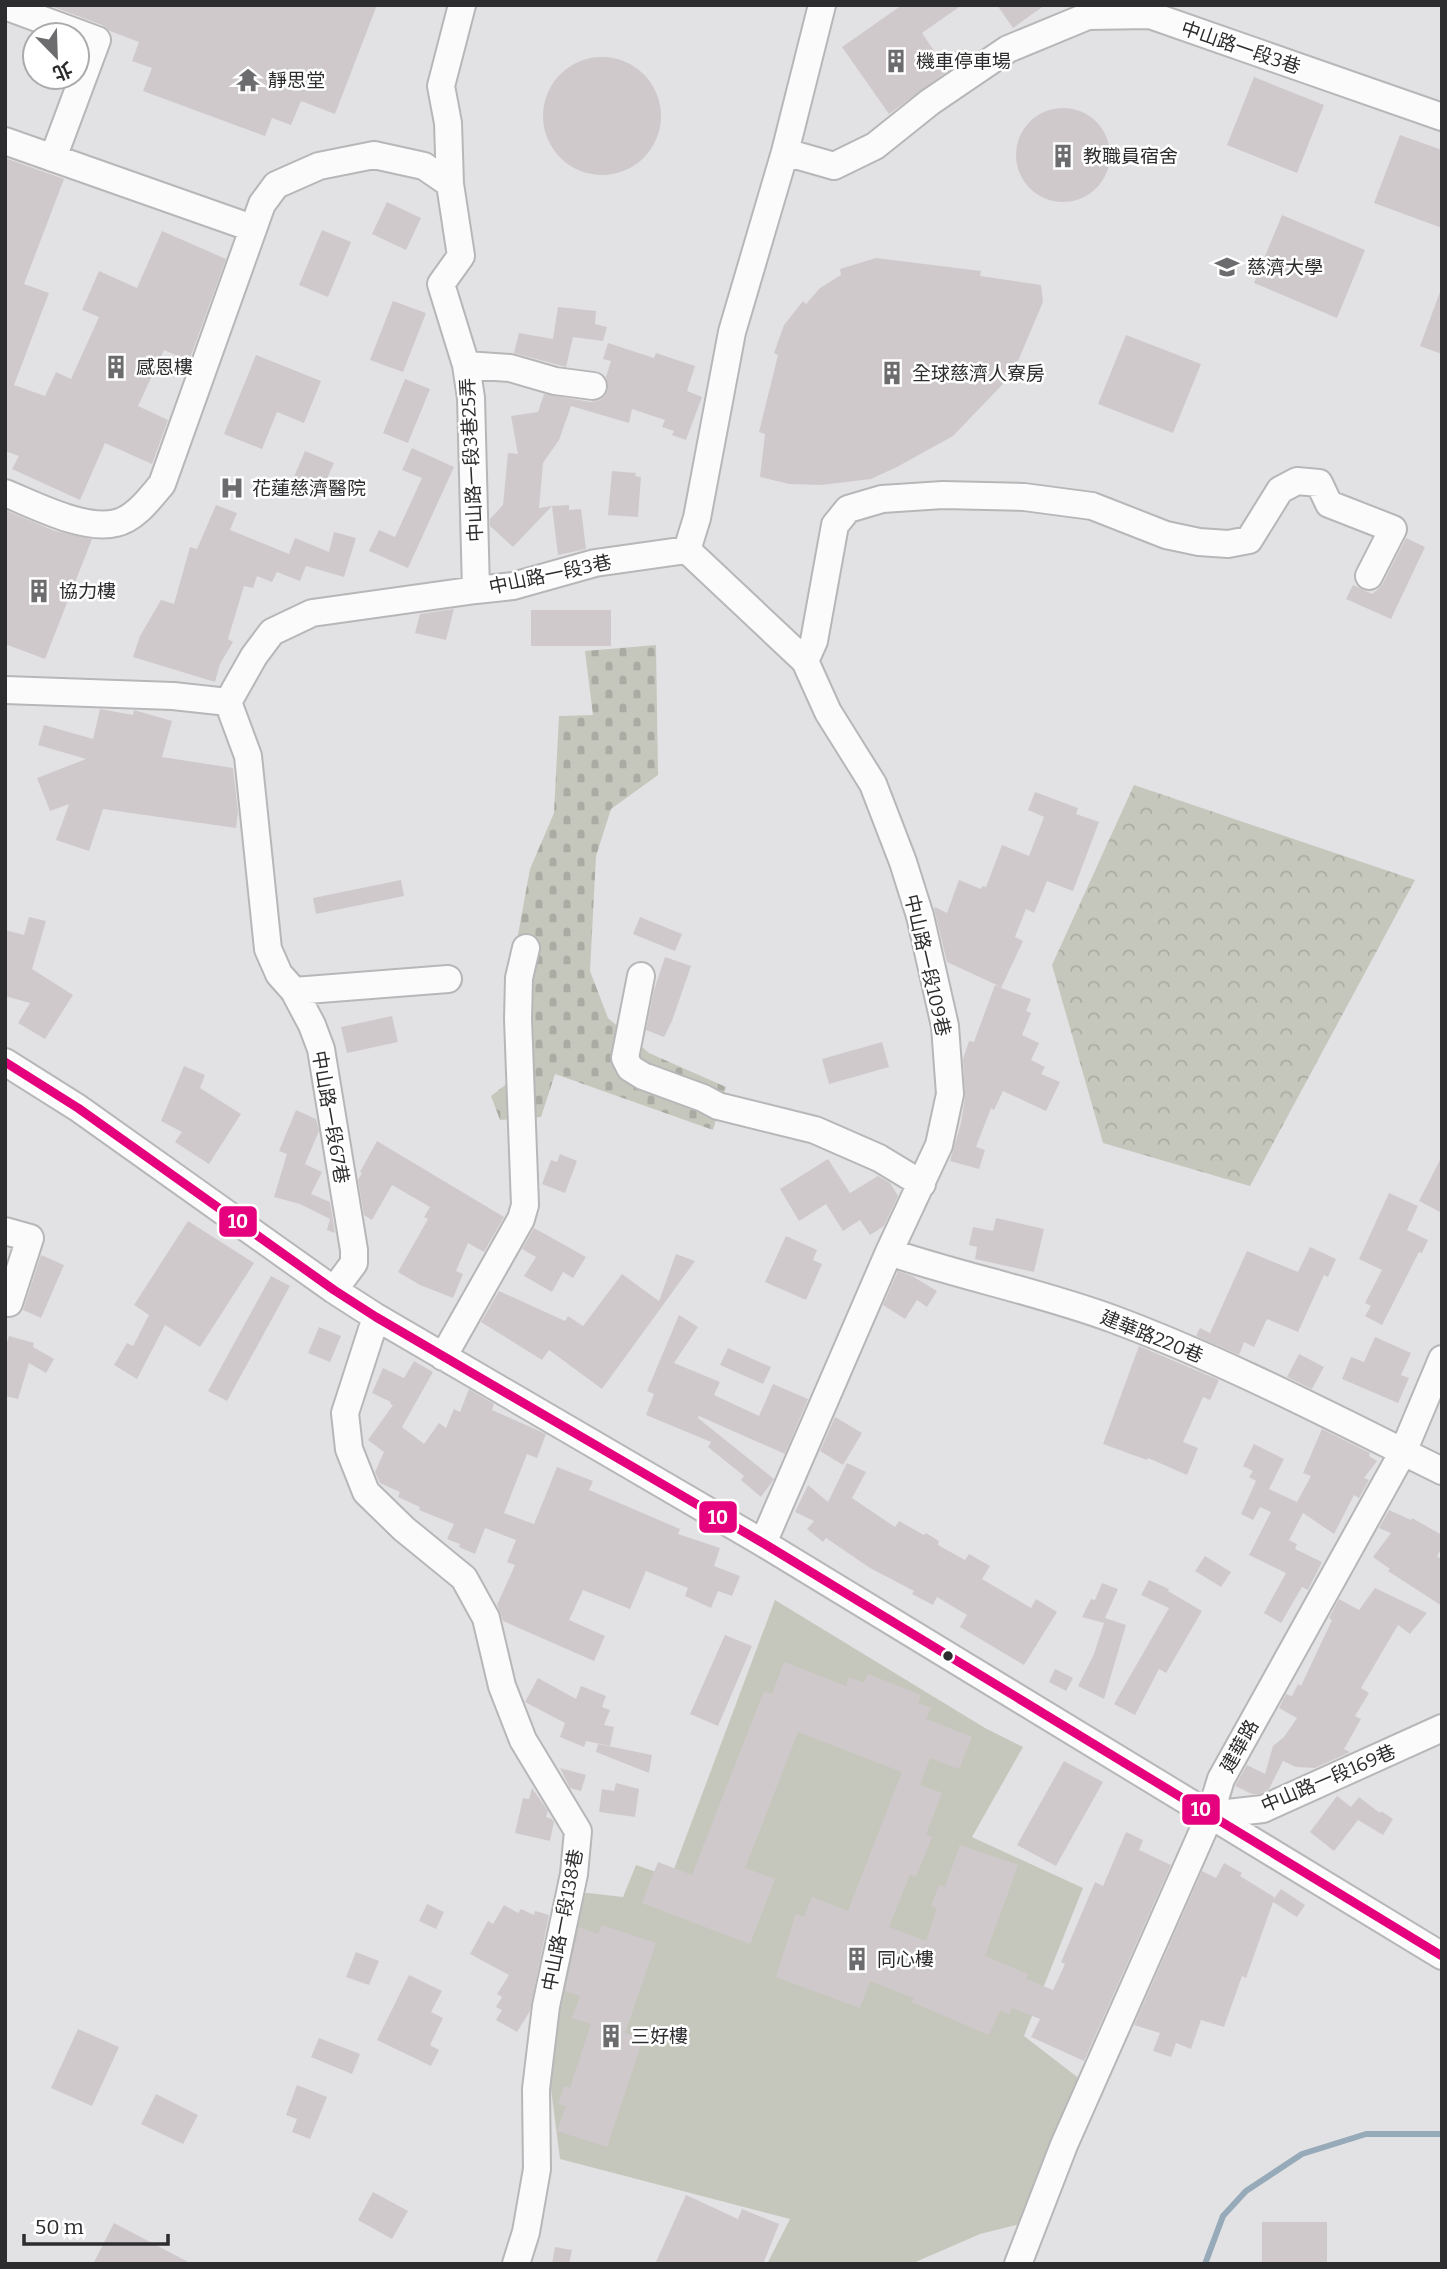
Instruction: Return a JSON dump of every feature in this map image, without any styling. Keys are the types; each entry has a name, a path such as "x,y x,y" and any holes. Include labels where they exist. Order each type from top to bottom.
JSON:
{"street":[{"path":"450,184 448,122 442,86 462,5"},
{"path":"687,550 697,518 735,321 785,152 822,5"},
{"path":"5,6 97,40 53,158"},
{"name":"中山路一段3巷","path":"785,152 834,166 875,146 930,102 1007,49 1088,16 1150,15 1442,117"},
{"path":"5,141 252,228"},
{"path":"5,493 81,523 117,523 140,509 162,484 252,228 262,204 276,185 319,166 374,155 424,166 450,184"},
{"name":"中山路一段3巷25弄","path":"450,184 461,256 441,284 466,365 472,426 476,590"},
{"path":"466,365 510,368 555,381 593,386"},
{"path":"805,661 814,641 835,525 848,509 882,499 957,495 1024,497 1092,506 1166,535 1228,544 1249,540 1280,490 1297,481 1319,484 1329,504 1393,529 1369,576"},
{"name":"中山路一段3巷","path":"228,702 254,656 272,632 313,613 513,586 595,564 687,550"},
{"name":"中山路一段109巷","path":"687,550 805,661 828,712 873,784 920,916 945,1026 950,1094 939,1145 889,1252 763,1544"},
{"path":"5,690 173,696 228,702"},
{"name":"中山路一段67巷","path":"228,702 248,756 268,949 279,974 294,991 321,1049 354,1250 354,1263 334,1290"},
{"path":"443,1357 521,1219 524,1205 518,1019 519,978 526,947"},
{"path":"641,976 625,1058 629,1068 718,1106 816,1130 879,1158 922,1184"},
{"path":"294,991 448,979"},
{"path":"5,1062 78,1108 376,1317 763,1544 1442,1956"},
{"path":"5,1231 30,1238 9,1303"},
{"name":"建華路220巷","path":"889,1252 1113,1319 1213,1360 1442,1471"},
{"name":"中山路一段138巷","path":"376,1317 345,1413 349,1449 366,1492 464,1578 486,1618 502,1686 523,1740 578,1831 574,1874 544,2020 536,2089 537,2169 526,2232 516,2264"},
{"name":"建華路","path":"1018,2264 1064,2145 1210,1815 1221,1779 1402,1451 1442,1359"},
{"name":"中山路一段169巷","path":"1210,1815 1263,1809 1442,1728"}],"green space":[{"path":"656,645 658,775 611,809 596,856 590,971 608,1018 649,1053 726,1087 713,1130 555,1074 541,1117 500,1120 491,1096 518,1075 513,962 530,869 554,813 559,716 593,715 585,651"},
{"path":"1134,785 1415,880 1250,1186 1103,1143 1052,965"},
{"path":"775,1600 985,1728 1023,1747 972,1837 1083,1888 1024,2036 1085,2083 1028,2222 980,2234 911,2264 767,2264 790,2219 560,2159 546,2050 579,1892 623,1897 636,1865 671,1877"}],"building":[{"name":"靜思堂","path":"48,5 377,5 335,114 301,101 291,125 272,118 265,136 143,91 152,68 132,61 139,42"},
{"name":"機車停車場","path":"902,5 962,5 922,33 948,71 889,114 842,47"},
{"name":"機車停車場","path":"997,5 1045,5 1013,28"},
{"path":"602,57 613,58 635,67 651,83 660,105 660,127 651,149 635,165 613,174 602,175 591,174 569,165 553,149 544,127 543,116 544,105 553,83 569,67 591,58"},
{"name":"教職員宿舍","path":"1254,77 1324,105 1297,173 1227,145"},
{"name":"教職員宿舍","path":"1063,108 1081,112 1096,122 1106,137 1110,155 1106,173 1096,188 1081,198 1063,202 1045,198 1030,188 1020,173 1016,155 1020,137 1030,122 1045,112"},
{"path":"1400,135 1442,150 1442,228 1374,203"},
{"name":"感恩樓","path":"5,158 64,179 24,284 49,293 14,385 45,396 56,372 71,379 99,317 82,310 99,271 137,288 162,231 226,259 189,361 164,350 138,406 168,420 152,464 105,443 80,500 12,469 19,456 5,451"},
{"path":"387,202 421,218 406,250 372,234"},
{"path":"1282,215 1365,250 1337,318 1254,283"},
{"path":"322,230 351,242 328,297 299,285"},
{"name":"全球慈濟人寮房","path":"876,258 981,271 980,276 1041,285 1043,302 1018,361 1002,385 953,436 871,479 821,485 789,484 760,477 765,434 759,432 778,355 774,353 784,325 803,301 806,304 820,288 841,275 840,269"},
{"path":"1440,292 1442,293 1442,354 1420,346"},
{"path":"393,301 426,313 403,372 370,360"},
{"path":"558,307 596,311 595,324 607,327 603,341 573,337 566,367 514,353 519,333 553,339"},
{"path":"1126,335 1201,364 1173,433 1098,404"},
{"path":"608,343 654,358 656,353 695,366 687,391 702,397 686,440 672,435 674,431 662,427 665,420 632,409 629,423 571,406 559,440 543,463 539,508 552,506 513,547 490,526 490,519 503,505 508,453 518,454 511,416 538,412 544,394 591,402 600,400 608,389 606,377 611,361 603,359"},
{"path":"256,355 321,381 304,423 277,412 262,449 224,434"},
{"path":"405,379 430,389 408,443 383,433"},
{"path":"412,448 454,467 408,568 369,551 379,530 395,537 422,478 402,470"},
{"path":"305,451 334,463 318,499 290,486"},
{"path":"612,471 636,473 635,476 641,477 638,517 608,515"},
{"path":"216,505 237,513 230,530 289,554 295,538 329,552 334,532 356,538 344,577 306,566 300,581 277,572 272,582 257,576 253,588 244,586 228,639 233,642 220,664 215,682 133,657 140,636 161,600 174,604 190,547 197,549"},
{"path":"569,505 569,510 581,509 586,549 558,555 552,506"},
{"name":"協力樓","path":"5,510 55,531 92,539 45,659 5,644"},
{"path":"1406,538 1425,547 1391,619 1346,599 1353,585 1372,594 1378,589"},
{"path":"454,609 446,640 415,633 420,614"},
{"path":"531,610 611,610 611,646 531,646"},
{"path":"100,709 133,715 134,710 172,721 162,757 233,768 238,812 236,828 103,809 89,851 56,840 69,804 50,811 37,778 86,759 38,745 44,725 93,739"},
{"path":"1035,792 1078,808 1076,814 1099,822 1073,891 1047,881 1034,913 1026,909 1015,937 1023,941 1001,988 1031,999 1026,1011 1031,1013 1022,1035 1039,1043 1031,1060 1045,1067 1041,1074 1060,1082 1046,1111 1003,1091 994,1110 991,1108 976,1147 985,1150 979,1169 950,1161 965,1097 963,1059 969,1041 974,1042 995,985 1001,987 947,962 934,909 935,907 947,913 959,880 981,889 982,886 986,887 1002,845 1029,856 1044,817 1028,810"},
{"path":"401,880 404,896 316,914 313,898"},
{"path":"29,917 46,921 32,969 73,995 45,1039 18,1023 30,1003 5,996 5,930 24,935"},
{"path":"640,917 682,934 675,951 633,934"},
{"path":"665,957 691,966 664,1037 646,1030 654,990"},
{"path":"392,1016 398,1042 347,1053 341,1027"},
{"path":"882,1042 889,1067 829,1084 822,1059"},
{"path":"184,1066 205,1075 200,1088 241,1114 209,1164 175,1142 182,1132 161,1121"},
{"path":"296,1110 316,1119 319,1131 305,1164 322,1172 311,1194 330,1202 335,1233 327,1230 330,1219 300,1204 274,1197 287,1154 279,1151"},
{"path":"377,1141 504,1217 484,1252 468,1243 456,1271 463,1274 453,1298 420,1285 398,1272 428,1219 424,1217 430,1207 392,1185 372,1220 364,1215 358,1180"},
{"path":"560,1154 577,1161 565,1193 542,1184 551,1160 557,1162"},
{"path":"1442,1156 1442,1213 1419,1201"},
{"path":"828,1159 850,1193 878,1176 890,1183 898,1196 884,1226 870,1235 860,1220 843,1231 826,1204 799,1221 780,1189"},
{"path":"1389,1193 1418,1206 1407,1230 1428,1240 1422,1253 1419,1252 1382,1325 1365,1316 1371,1306 1365,1303 1382,1270 1359,1259"},
{"path":"996,1218 1044,1229 1034,1272 975,1259 977,1247 969,1245 973,1227 993,1231"},
{"path":"188,1221 254,1263 200,1347 165,1325 137,1379 114,1365 127,1343 133,1346 149,1315 134,1305"},
{"path":"534,1228 586,1257 573,1278 563,1272 552,1292 524,1276 536,1257 522,1249"},
{"path":"786,1236 817,1250 813,1260 822,1264 806,1300 765,1282"},
{"path":"1310,1247 1336,1259 1328,1277 1324,1275 1298,1332 1267,1319 1254,1347 1244,1342 1239,1355 1196,1336 1200,1328 1210,1333 1247,1251 1298,1272"},
{"path":"676,1254 695,1261 602,1389 549,1350 542,1360 481,1322 499,1291 565,1321 568,1316 583,1326 622,1274 659,1301"},
{"path":"41,1255 64,1265 41,1318 23,1310"},
{"path":"898,1271 937,1291 927,1307 917,1300 905,1319 883,1305"},
{"path":"271,1276 290,1286 227,1401 208,1391"},
{"path":"679,1315 698,1327 674,1363 720,1382 714,1395 759,1416 773,1384 808,1399 785,1454 699,1416 698,1418 774,1479 761,1497 741,1480 744,1476 708,1447 711,1442 646,1415 654,1394 647,1391"},
{"path":"319,1327 341,1336 330,1362 308,1353"},
{"path":"9,1336 34,1343 33,1347 54,1359 46,1373 29,1363 18,1399 5,1396 5,1349"},
{"path":"1375,1337 1411,1353 1401,1375 1409,1378 1398,1403 1342,1379 1351,1357 1364,1362"},
{"path":"1139,1346 1219,1380 1210,1400 1203,1397 1183,1442 1198,1448 1187,1475 1148,1458 1147,1460 1103,1444"},
{"path":"728,1348 771,1367 763,1384 720,1365"},
{"path":"1299,1354 1324,1367 1312,1389 1287,1377"},
{"path":"414,1361 433,1372 402,1427 424,1444 439,1423 446,1428 454,1409 460,1412 469,1389 494,1404 492,1410 546,1434 537,1458 527,1454 504,1513 534,1524 557,1467 593,1481 589,1490 680,1529 678,1534 720,1548 714,1566 740,1576 732,1596 718,1591 711,1608 685,1596 688,1588 646,1571 630,1609 583,1590 569,1620 605,1636 594,1661 503,1621 497,1605 515,1565 507,1562 516,1540 485,1528 475,1554 459,1547 460,1544 447,1539 454,1524 419,1510 420,1507 398,1497 400,1492 380,1483 375,1472 384,1452 368,1440 393,1405 372,1393 383,1368 404,1378"},
{"path":"835,1417 862,1433 843,1465 820,1451"},
{"path":"1322,1429 1370,1453 1369,1456 1377,1461 1364,1478 1369,1480 1359,1498 1354,1495 1334,1534 1303,1513 1289,1540 1297,1544 1295,1549 1322,1562 1308,1590 1302,1587 1281,1623 1264,1613 1286,1573 1249,1555 1271,1512 1260,1507 1253,1520 1241,1514 1256,1481 1249,1477 1253,1471 1243,1466 1254,1444 1284,1459 1269,1489 1297,1502 1311,1476 1303,1473"},
{"path":"847,1463 866,1472 852,1498 895,1527 899,1521 924,1535 926,1533 939,1541 938,1545 965,1560 969,1554 990,1566 982,1579 1031,1608 1036,1599 1057,1612 1024,1665 960,1627 967,1615 937,1597 933,1605 912,1594 914,1591 870,1568 826,1538 823,1542 807,1529 814,1521 795,1512 808,1485 828,1502"},
{"path":"1389,1510 1411,1520 1412,1518 1442,1535 1442,1548 1437,1556 1442,1560 1442,1606 1388,1571 1390,1569 1373,1557 1391,1533 1379,1528"},
{"path":"1205,1556 1231,1572 1221,1587 1195,1571"},
{"path":"1149,1580 1169,1589 1168,1591 1202,1611 1166,1673 1159,1669 1135,1715 1114,1704 1169,1608 1141,1595"},
{"path":"1102,1583 1118,1589 1105,1618 1126,1625 1104,1699 1078,1686 1094,1654 1104,1623 1082,1617 1091,1599 1095,1600"},
{"path":"1375,1588 1427,1613 1410,1634 1398,1625 1361,1688 1369,1693 1355,1716 1361,1719 1344,1749 1350,1752 1315,1768 1296,1767 1283,1761 1269,1789 1259,1794 1252,1794 1235,1786 1247,1765 1265,1774 1273,1746 1284,1737 1297,1718 1279,1708 1286,1694 1292,1696 1298,1684 1301,1686 1339,1599 1359,1610"},
{"path":"725,1635 752,1646 718,1726 690,1714"},
{"path":"784,1662 846,1686 849,1677 864,1683 868,1674 921,1695 918,1703 931,1708 926,1719 972,1737 959,1769 930,1758 920,1785 942,1793 926,1834 932,1837 916,1877 910,1874 889,1927 926,1941 937,1908 931,1906 939,1885 945,1887 960,1845 1018,1865 985,1956 1028,1974 1026,1979 1053,1990 1065,1964 1061,1962 1095,1882 1103,1886 1126,1832 1143,1840 1139,1850 1171,1865 1084,2061 1031,2037 1040,2019 1012,2008 1009,2014 1000,2010 989,2035 912,2002 914,1998 870,1981 860,2008 776,1977 796,1914 804,1917 812,1897 848,1911 902,1772 798,1732 745,1868 775,1879 750,1944 642,1903 658,1862 692,1875 764,1691 772,1694"},
{"path":"1055,1669 1073,1678 1066,1691 1049,1682"},
{"path":"538,1678 576,1699 581,1686 606,1696 602,1707 610,1710 604,1725 614,1727 610,1746 586,1741 584,1747 560,1737 565,1723 525,1702"},
{"path":"598,1744 652,1755 649,1773 596,1752"},
{"path":"1064,1761 1103,1782 1056,1866 1017,1845"},
{"path":"560,1768 586,1775 581,1791 570,1788"},
{"path":"616,1783 639,1789 635,1817 599,1812 602,1789 614,1791"},
{"path":"532,1788 548,1811 546,1817 554,1822 550,1841 515,1833 523,1798 529,1799"},
{"path":"1337,1796 1351,1807 1359,1797 1393,1819 1383,1835 1358,1820 1334,1851 1310,1832"},
{"path":"1224,1863 1274,1897 1273,1900 1281,1889 1305,1905 1297,1917 1273,1902 1246,1978 1242,1976 1224,2027 1201,2020 1191,2049 1176,2043 1171,2057 1153,2051 1160,2033 1134,2025 1202,1871 1216,1878"},
{"path":"427,1904 444,1912 436,1929 419,1921"},
{"path":"504,1905 518,1913 521,1909 534,1915 535,1911 549,1915 530,2011 517,2032 496,2020 502,2010 496,2007 502,1997 497,1994 509,1975 470,1954 488,1921 493,1924"},
{"name":"三好樓","path":"602,1925 656,1943 625,2033 643,2039 607,2147 557,2131 566,2106 558,2104 564,2086 570,2088 591,2024 572,2018 580,1996 565,1991 579,1927 598,1934"},
{"path":"356,1952 379,1961 369,1985 346,1977"},
{"path":"409,1975 442,1991 431,2012 443,2018 430,2045 439,2050 431,2066 377,2040"},
{"path":"78,2029 119,2047 92,2106 51,2088"},
{"path":"319,2038 360,2054 352,2074 311,2057"},
{"path":"297,2085 327,2097 310,2139 292,2132 297,2119 286,2115"},
{"path":"156,2094 198,2115 183,2144 141,2124"},
{"path":"373,2192 408,2211 392,2239 358,2220"},
{"path":"686,2195 738,2219 742,2209 779,2224 763,2264 655,2264"},
{"path":"1262,2222 1327,2222 1327,2264 1262,2264"},
{"path":"114,2223 192,2264 93,2264"},
{"path":"555,2247 572,2250 569,2264 552,2264"}],"waterway":[{"path":"1205,2264 1223,2216 1246,2191 1302,2154 1366,2134 1442,2134"}],"transit line":[{"name":"10","path":"5,1062 78,1108 376,1317 763,1543 1442,1956"}],"place":[{"name":"機車停車場","path":"896,61"},
{"name":"靜思堂","path":"248,80"},
{"name":"教職員宿舍","path":"1063,156"},
{"name":"慈濟大學","path":"1227,267"},
{"name":"感恩樓","path":"116,367"},
{"name":"全球慈濟人寮房","path":"892,373"},
{"name":"花蓮慈濟醫院","path":"232,488"},
{"name":"協力樓","path":"39,591"},
{"name":"同心樓","path":"857,1959"},
{"name":"三好樓","path":"611,2036"}]}
